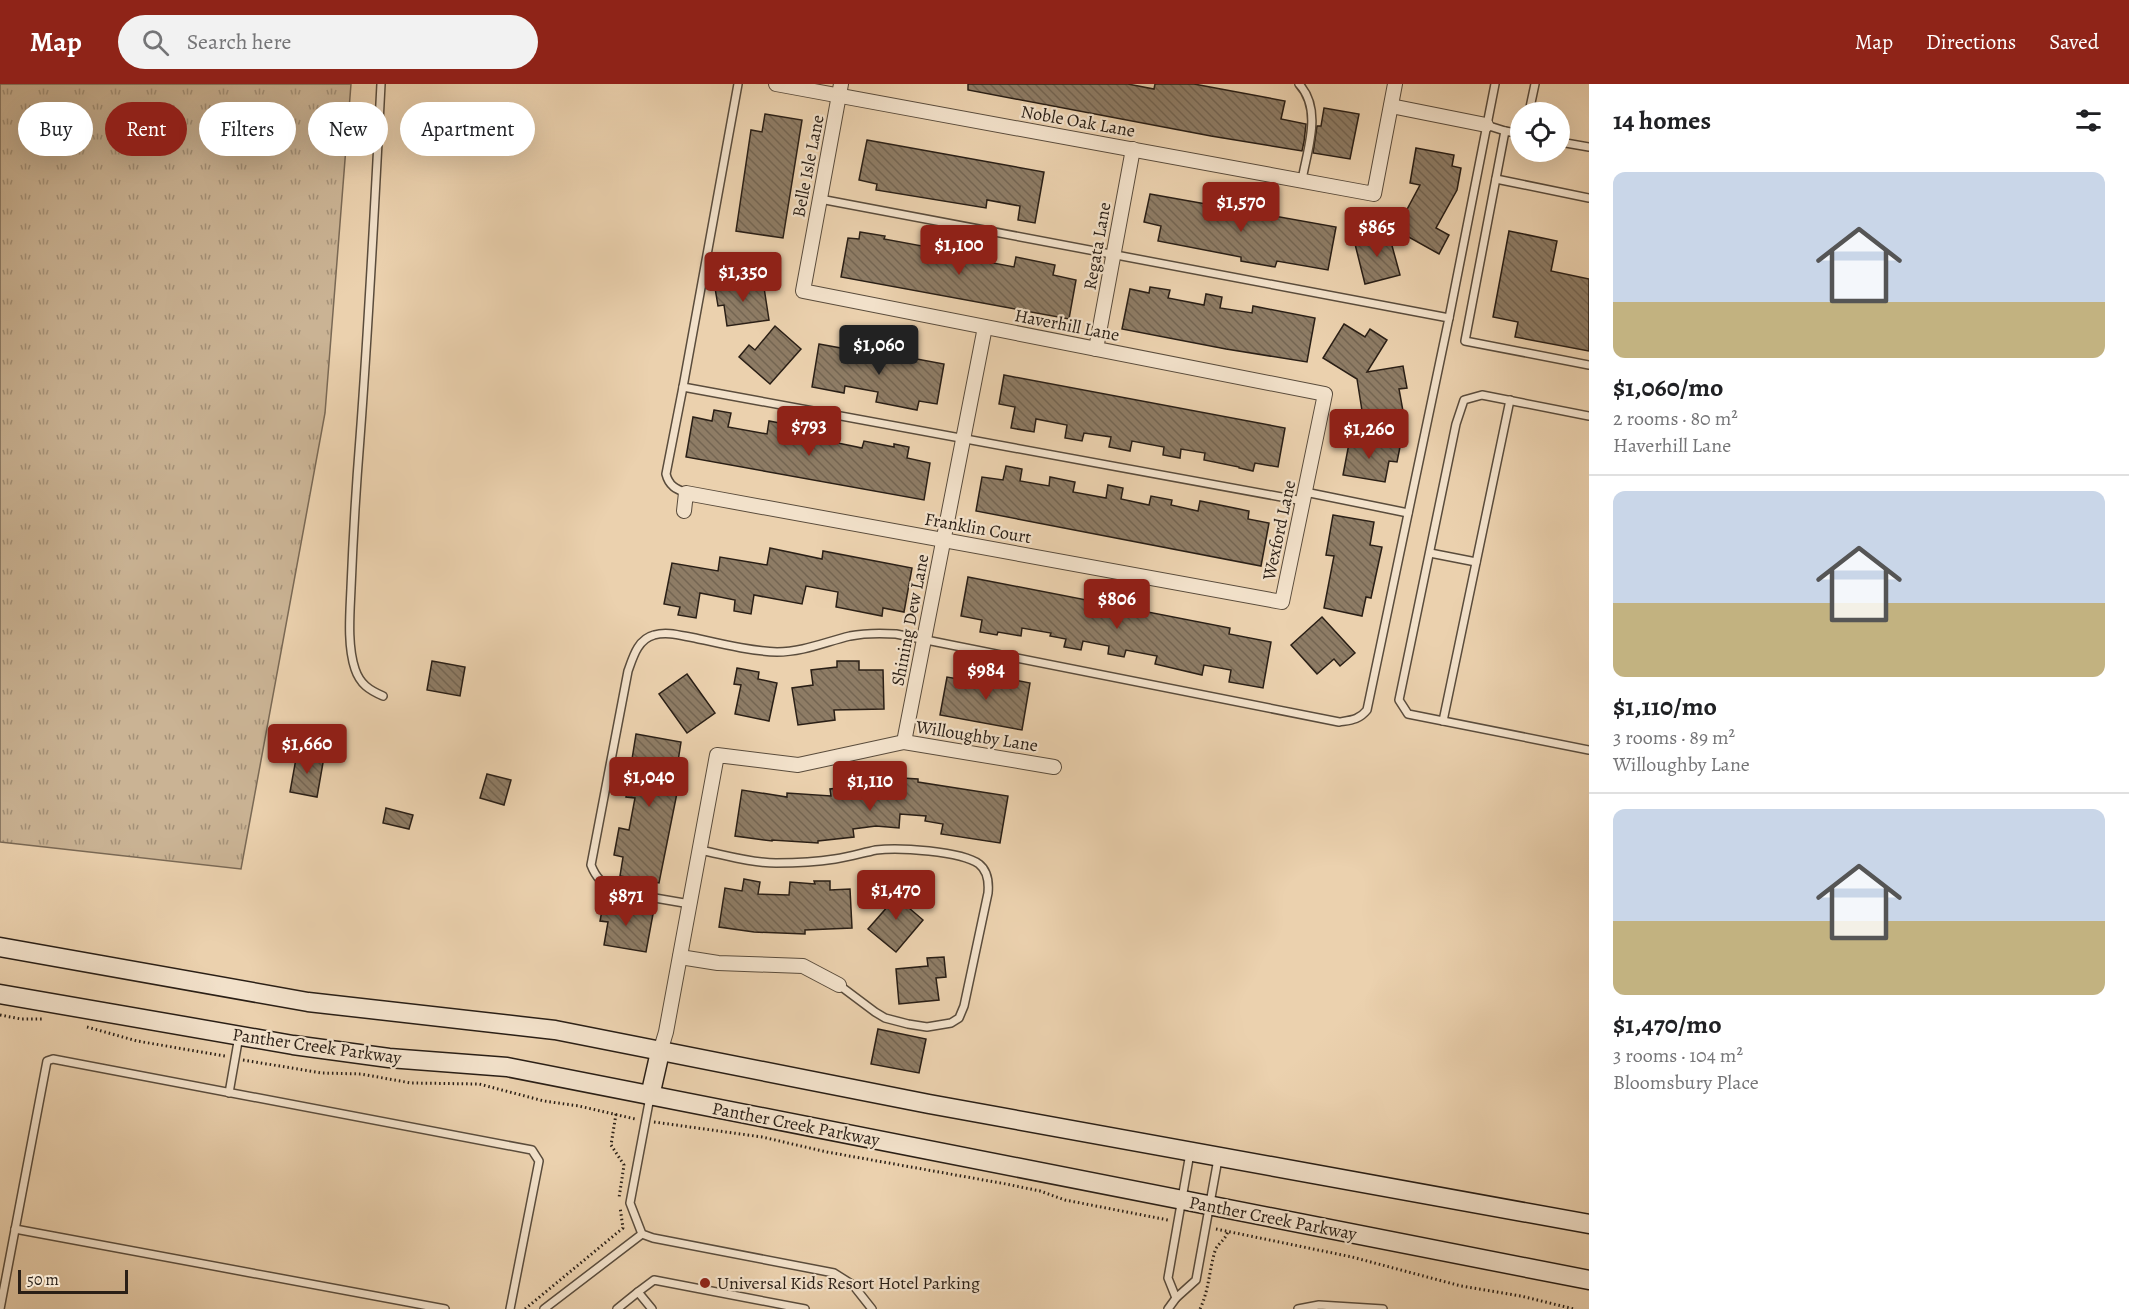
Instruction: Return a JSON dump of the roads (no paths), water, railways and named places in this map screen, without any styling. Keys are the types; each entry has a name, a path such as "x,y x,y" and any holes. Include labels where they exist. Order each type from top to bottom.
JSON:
{"main road":[{"path":"0,947 308,1002 555,1030 660,1052 1589,1224"},
{"name":"Panther Creek Parkway","path":"0,994 293,1045 389,1058 507,1066 1589,1280"},
{"path":"650,1096 660,1052"}],"street":[{"name":"Noble Oak Lane","path":"776,84 840,90 1133,149 1374,194 1391,106"},
{"path":"1395,84 1391,106 1486,125"},
{"name":"Belle Isle Lane","path":"803,291 840,90"},
{"name":"Regata Lane","path":"1096,349 1133,149"},
{"name":"Haverhill Lane","path":"803,291 1325,394"},
{"name":"Shining Dew Lane","path":"904,742 985,327"},
{"name":"Wexford Lane","path":"1282,602 1325,394"},
{"path":"684,511 686,493"},
{"name":"Franklin Court","path":"686,493 1282,602"},
{"name":"Willoughby Lane","path":"700,850 717,755 798,765 904,742 1054,766"},
{"path":"660,1052 700,850"},
{"path":"680,957 718,963 803,966 839,985"}],"lane":[{"path":"381,84 350,604 354,667 361,683 383,696"},
{"path":"686,493 675,489 668,481 666,474 738,84"},
{"path":"1299,84 1310,100 1312,112 1302,180"},
{"path":"690,903 614,891 603,885 591,865 628,671 634,654 643,641 652,635 667,633 754,650 778,652 799,650 873,633 896,634 1339,722 1362,717 1367,710 1449,318 1495,84"},
{"path":"1531,102 1535,84"},
{"path":"1486,125 1510,132"},
{"path":"1505,131 1464,341 1589,365"},
{"path":"1570,144 1589,147"},
{"path":"1496,179 1589,198"},
{"path":"820,199 1449,318"},
{"path":"683,387 964,438 1408,513"},
{"path":"1589,416 1482,395 1464,400 1456,424 1399,700 1408,714 1589,750"},
{"path":"1443,721 1510,400"},
{"path":"1430,553 1476,562"},
{"path":"700,850 744,860 772,863 838,859 876,850 918,849 971,860 981,865 989,882 988,893 964,1006 959,1018 951,1023 927,1027 885,1018 839,985"},
{"path":"229,1093 239,1036"},
{"path":"0,1309 47,1061 53,1059 532,1150 540,1161 510,1309"},
{"path":"642,1234 630,1203 650,1096"},
{"path":"1176,1298 1168,1278 1191,1151"},
{"path":"1168,1309 1176,1298 1196,1280 1218,1156"},
{"path":"15,1229 445,1309"},
{"path":"544,1309 642,1234"},
{"path":"642,1234 687,1245 834,1273 853,1284 872,1309"},
{"path":"617,1309 654,1280 805,1309"},
{"path":"638,1292 652,1309"},
{"path":"1299,1309 1319,1305 1383,1309"}],"place":[{"name":"Universal Kids Resort Hotel Parking","path":"705,1283"}]}
